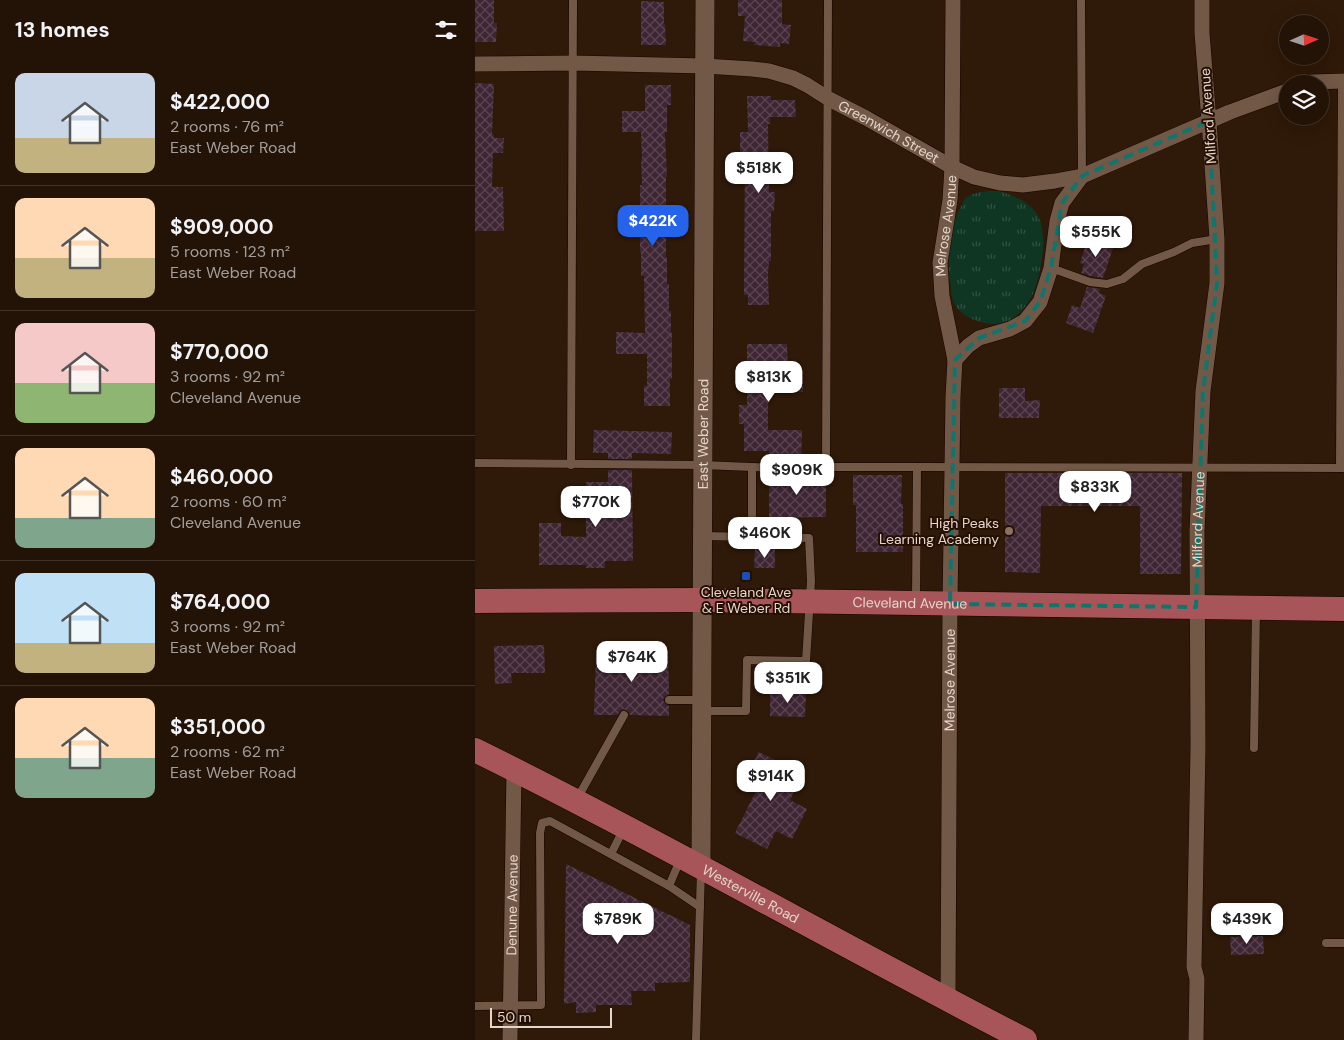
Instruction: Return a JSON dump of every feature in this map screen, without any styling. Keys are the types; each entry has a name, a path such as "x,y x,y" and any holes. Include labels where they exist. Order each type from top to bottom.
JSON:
{"main road":[{"name":"Cleveland Avenue","path":"475,601 701,600 1344,609"},
{"name":"Westerville Road","path":"475,750 691,861 1025,1040"}],"street":[{"name":"East Weber Road","path":"691,861 701,706 705,0"},
{"name":"Melrose Avenue","path":"948,1000 949,604 955,360 942,296 940,263 950,200 952,167 953,0"},
{"name":"Milford Avenue","path":"1196,1040 1197,979 1194,967 1198,747 1196,607 1199,468 1203,392 1217,283 1217,239 1202,33 1202,0"},
{"name":"Greenwich Street","path":"475,64 573,63 705,66 752,68 769,71 793,78 807,85 952,167 974,177 1000,183 1023,185 1082,176 1209,121 1279,94"},
{"path":"1329,81 1343,81"},
{"path":"955,360 968,346 979,338 1010,329 1025,321 1040,302 1051,268 1057,221 1062,203 1082,176"},
{"name":"Denune Avenue","path":"510,1040 514,769"}],"lane":[{"path":"571,465 573,0"},
{"path":"826,467 829,0"},
{"path":"1081,0 1082,176"},
{"path":"475,463 800,468 1342,468 1343,81"},
{"path":"1051,268 1090,282 1107,284 1123,279 1142,264 1192,243 1217,239"},
{"path":"752,467 752,537"},
{"path":"916,603 917,467"},
{"path":"669,700 745,711 747,660 806,661 811,581 809,538 702,536"},
{"path":"1254,748 1256,608"},
{"path":"576,801 624,715"},
{"path":"475,1006 541,1005 540,832 542,823 550,821 669,886 700,908"},
{"path":"611,854 625,827"},
{"path":"669,886 691,861"},
{"path":"691,861 700,908 696,1040"},
{"path":"1326,943 1344,943"}],"highlighted area":[{"path":"1209,121 1217,283 1203,391 1196,607 950,604 955,360 979,338 1025,321 1040,302 1051,268 1062,203 1082,176"}],"green space":[{"path":"999,191 1023,201 1037,214 1043,233 1043,245 1038,280 1029,301 1023,310 1011,320 1000,324 992,324 970,318 955,305 951,291 949,252 954,223 965,199 977,193"}],"building":[{"path":"475,0 494,0 494,23 497,23 496,42 475,42"},
{"path":"738,0 782,0 782,24 791,25 789,44 780,43 780,47 754,45 755,42 743,41 745,16 738,16"},
{"path":"641,1 664,2 666,45 641,45"},
{"path":"475,83 494,84 492,135 494,135 494,138 504,138 503,153 493,153 492,187 503,187 504,231 475,231"},
{"path":"645,85 671,85 671,105 667,105 667,132 665,132 667,177 666,258 672,333 670,406 644,406 644,386 647,386 647,354 616,354 616,332 645,333 644,276 641,276 640,253 641,132 622,132 622,111 645,111"},
{"path":"747,96 771,96 771,100 795,100 796,117 770,117 770,124 768,124 769,192 775,192 774,211 771,211 771,261 769,261 768,274 769,305 748,305 748,295 744,295 745,154 740,154 740,132 748,132"},
{"path":"1088,239 1114,245 1103,278 1081,273 1084,264 1080,263"},
{"path":"1087,287 1100,289 1099,293 1106,296 1093,333 1066,323 1072,305 1080,308"},
{"path":"747,344 787,344 788,371 803,371 803,392 768,392 768,430 802,430 801,463 769,462 769,451 744,451 744,424 739,424 739,405 747,405"},
{"path":"999,388 1025,388 1025,401 1040,400 1039,418 999,418"},
{"path":"594,430 672,432 671,454 632,453 632,459 608,459 608,453 593,453"},
{"path":"608,470 632,470 633,561 605,561 605,568 586,568 586,565 539,565 539,523 561,523 561,536 586,537 586,482 608,482"},
{"path":"769,473 800,475 826,473 826,517 769,518"},
{"path":"1005,473 1182,473 1181,574 1140,574 1140,506 1041,506 1040,573 1005,572"},
{"path":"853,475 902,475 903,552 856,552 856,505 853,505"},
{"path":"755,549 775,549 775,568 754,568"},
{"path":"544,645 545,673 511,673 512,683 495,684 494,646"},
{"path":"668,651 669,694 663,700 669,706 669,716 630,715 624,709 617,715 594,715 596,653"},
{"path":"770,691 806,692 805,717 770,716"},
{"path":"759,752 803,774 790,800 807,809 792,839 776,831 767,849 735,833 759,785 745,778"},
{"path":"566,864 690,925 690,982 655,983 655,991 631,991 632,1005 596,1005 596,1012 576,1013 576,1002 564,1004"},
{"path":"1263,936 1264,954 1231,955 1230,937"}],"place":[{"name":"High Peaks Learning Academy","path":"1009,531"},
{"name":"Cleveland Ave & E Weber Rd","path":"746,576"}]}
